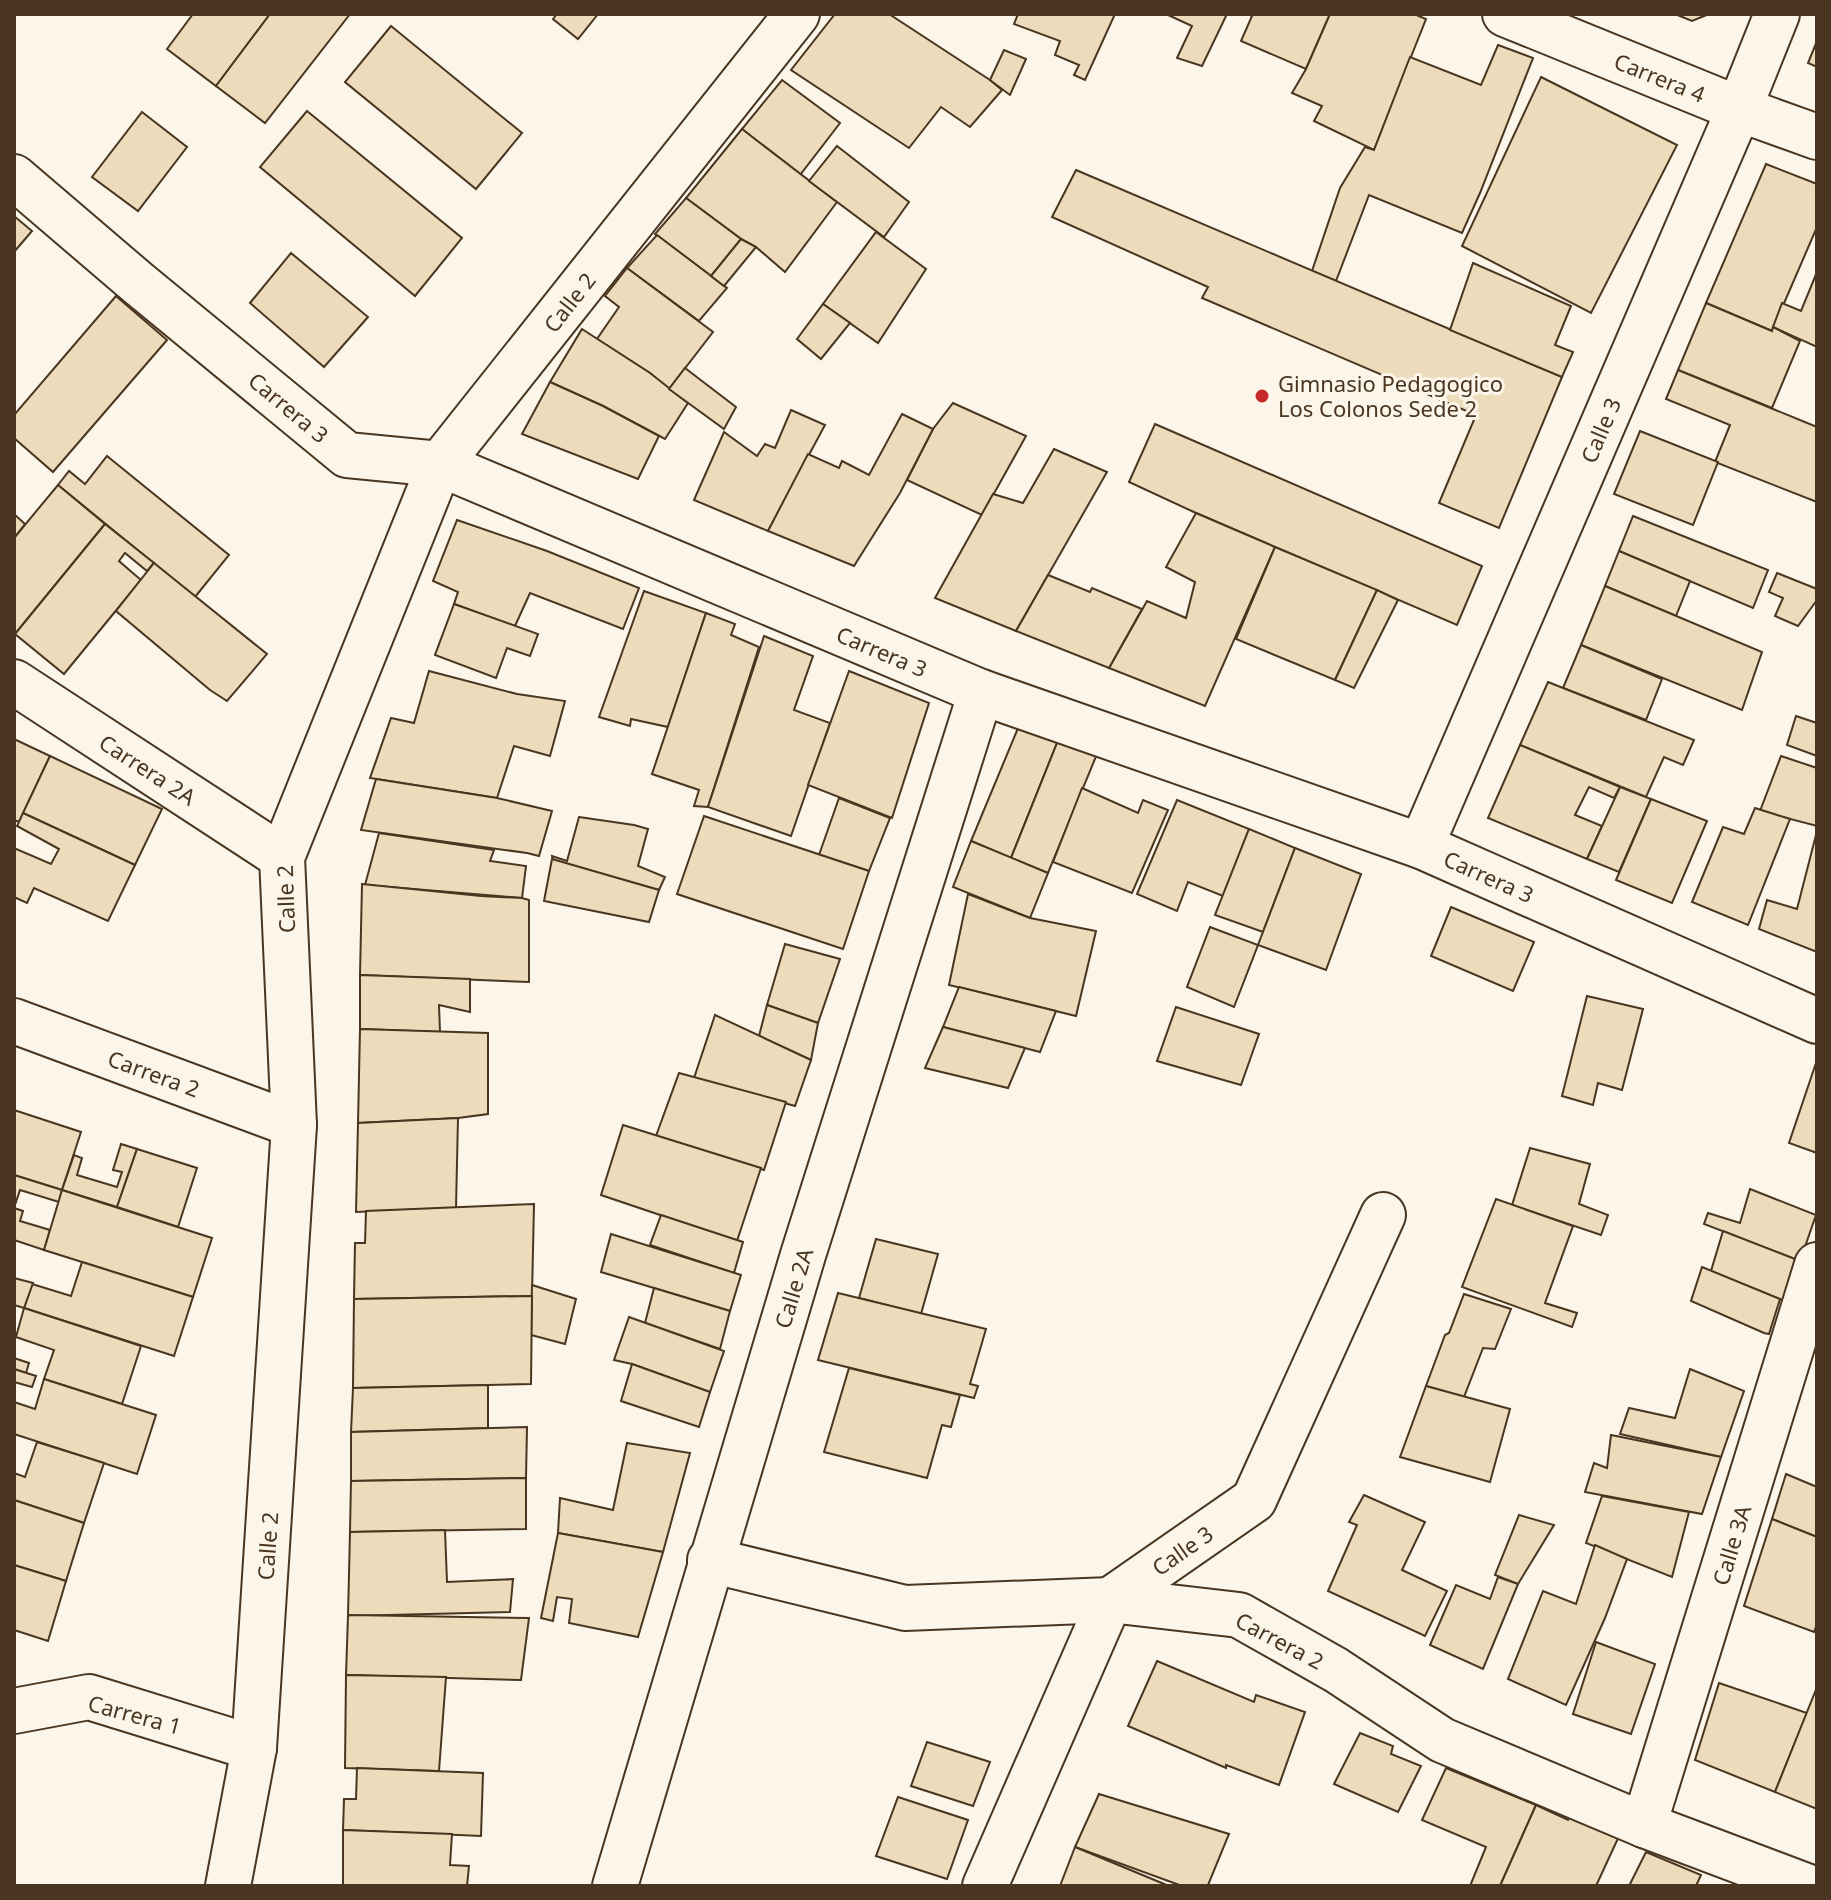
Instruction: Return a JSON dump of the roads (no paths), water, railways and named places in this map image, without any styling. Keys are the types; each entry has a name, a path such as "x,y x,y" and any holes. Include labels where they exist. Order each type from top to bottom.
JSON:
{"street":[{"name":"Calle 2","path":"228,1886 254,1748 294,1125 282,857 440,464 797,14"},
{"name":"Carrera 4","path":"1505,14 1739,109 1817,137"},
{"name":"Calle 3","path":"1421,846 1739,109 1777,14"},
{"name":"Carrera 3","path":"14,177 347,455 440,464 981,692 1421,846 1817,1021"},
{"name":"Carrera 2A","path":"14,682 282,857"},
{"name":"Calle 2A","path":"615,1886 803,1255 981,692"},
{"name":"Carrera 2","path":"14,1021 294,1125"},
{"name":"Calle 3","path":"1110,1600 1254,1500 1383,1215"},
{"name":"Calle 3A","path":"1644,1825 1817,1265"},
{"name":"Carrera 2","path":"710,1560 905,1608 1110,1600 1239,1615 1336,1670 1442,1740 1644,1825 1806,1886"},
{"path":"985,1886 1110,1600"},
{"name":"Carrera 1","path":"14,1711 89,1697 254,1748"}],"place":[{"name":"Gimnasio Pedagogico Los Colonos Sede 2","path":"1262,396"}]}
